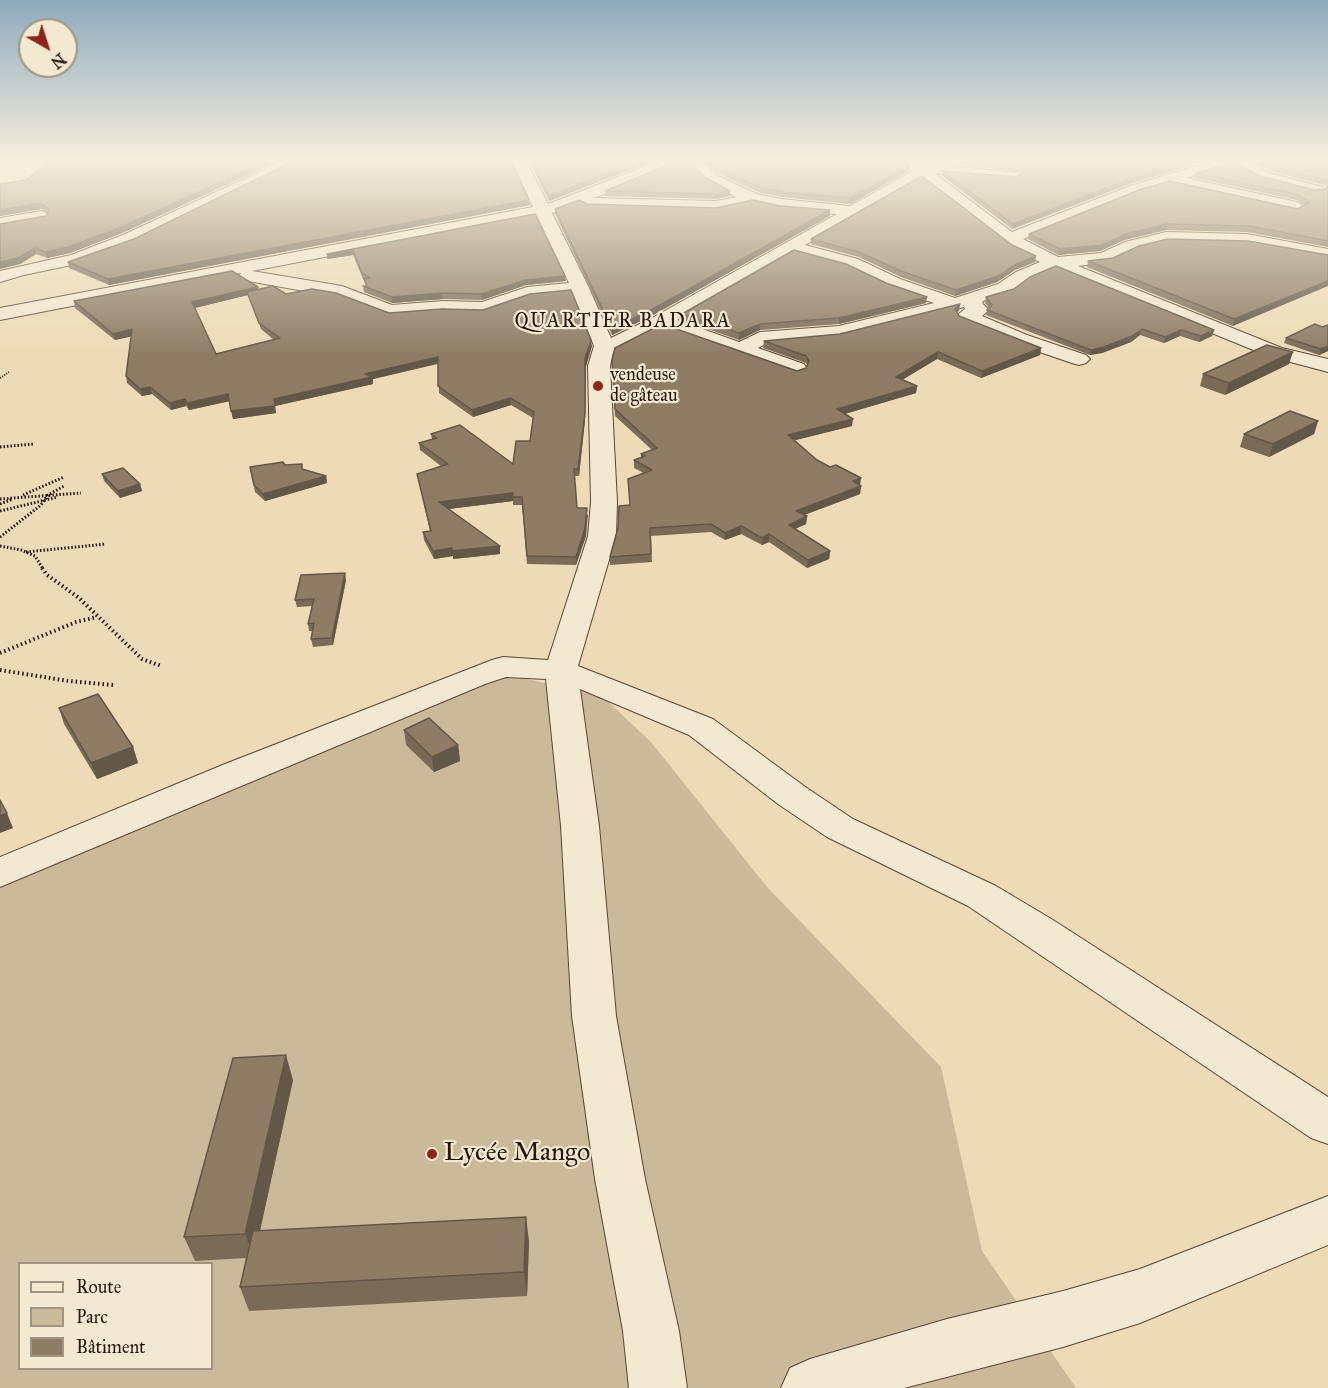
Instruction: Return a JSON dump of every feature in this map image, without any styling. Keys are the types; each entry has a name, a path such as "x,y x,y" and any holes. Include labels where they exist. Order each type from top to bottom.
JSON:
{"street":[{"path":"0,277 20,270 75,259 157,226"},
{"path":"0,315 463,226"},
{"path":"551,226 604,346 599,366 604,502 602,536 561,670 580,826 594,1016 620,1179 651,1331 658,1388"},
{"path":"603,350 661,321 828,226"},
{"path":"996,226 1011,238 1055,263 1275,352 1328,366"},
{"path":"1011,238 1043,226"},
{"path":"1288,246 1315,232"},
{"path":"740,350 759,338 839,332 955,304 1005,288 1022,276 1055,263 1105,258 1131,246 1166,237 1247,239 1328,254"},
{"path":"792,247 852,263 893,283 955,304"},
{"path":"0,265 111,294"},
{"path":"215,274 266,277 331,290 390,310 443,307 484,308 527,292 580,288"},
{"path":"975,298 972,305 979,310 966,316 1020,339 1079,358"},
{"path":"661,321 796,369"},
{"path":"0,873 238,772 474,677 503,667 561,670 702,727 791,795 840,828 982,896 1328,1123"},
{"path":"810,1388 946,1347 1063,1319 1140,1296 1328,1220"}],"path":[{"path":"0,378 9,372"},
{"path":"0,447 33,444"},
{"path":"0,504 64,477"},
{"path":"0,537 48,495 64,486"},
{"path":"0,499 81,493"},
{"path":"0,512 64,495"},
{"path":"25,552 106,544"},
{"path":"0,546 35,556 48,575 79,598 142,659 161,666"},
{"path":"0,653 76,621 97,616"},
{"path":"0,670 113,686"}],"green space":[{"path":"508,675 601,695 651,742 767,887 941,1067 982,1251 1076,1388 0,1388 0,888 220,789"}],"building":[{"path":"0,226 124,226 69,247 45,252 35,248 18,258 0,262"},
{"path":"161,226 392,226 108,279 68,262 134,239"},
{"path":"474,226 541,226 565,276 526,280 481,294 442,293 392,297 363,286 367,286 364,279 370,278 362,273 353,250 327,254"},
{"path":"563,226 802,226 653,309 612,329"},
{"path":"834,226 987,226 1012,245 1036,256 1016,264 998,276 956,290 901,271 859,252 811,239"},
{"path":"1050,226 1160,226 1126,234 1102,245 1060,249 1029,234"},
{"path":"1240,226 1328,226 1328,241"},
{"path":"1168,239 1248,241 1328,255 1328,281 1234,319 1088,261 1113,258 1139,246"},
{"path":"794,250 846,264 886,283 927,297 839,318 760,324 739,333 682,314"},
{"path":"1056,266 1214,330 1201,336 1181,330 1165,337 1142,329 1132,336 1091,350 987,310 992,305 986,297 1014,289 1030,277"},
{"path":"232,271 258,287 192,302 216,354 280,338 259,323 247,292 273,286 286,294 312,289 336,293 389,313 442,309 483,310 530,294 571,290 591,340 585,359 585,413 578,469 574,469 577,508 587,508 585,528 576,557 527,556 522,497 512,497 513,493 439,502 500,546 433,551 423,532 431,531 417,474 448,464 419,443 437,438 431,434 460,425 513,464 516,441 530,441 534,412 510,398 472,410 438,386 438,357 365,374 372,377 274,399 275,406 231,411 228,394 187,403 185,399 170,403 150,387 140,389 126,376 132,329 113,334 74,301"},
{"path":"960,304 955,309 959,316 1041,348 982,371 938,352 896,377 917,386 837,409 853,419 788,435 817,460 830,467 836,465 861,478 853,481 861,486 796,511 807,516 789,525 830,551 808,560 769,534 762,538 741,526 725,533 711,524 650,528 651,554 610,557 618,528 619,506 630,505 628,479 652,470 634,460 645,456 641,454 657,448 615,409 612,360 615,348 662,324 797,371 806,368 809,361 806,356 764,341 840,334"},
{"path":"1315,324 1322,327 1328,325 1328,346 1321,349 1286,338"},
{"path":"1267,345 1293,352 1229,383 1203,374"},
{"path":"1290,411 1318,421 1273,444 1244,434"},
{"path":"283,462 285,465 302,464 302,469 326,476 263,494 254,485 250,467"},
{"path":"123,468 140,484 118,491 102,474"},
{"path":"345,573 332,638 311,639 314,623 308,624 314,599 295,600 301,575"},
{"path":"98,694 133,747 91,763 59,708"},
{"path":"429,718 458,745 432,757 404,730"},
{"path":"0,800 7,813 0,816"},
{"path":"286,1055 245,1234 184,1237 233,1058"},
{"path":"526,1217 524,1272 240,1287 253,1231"}],"place":[{"name":"vendeuse de gâteau","path":"598,386"},
{"name":"Lycée Mango","path":"432,1154"}],"district":[{"name":"QUARTIER BADARA","path":"623,322"}]}
